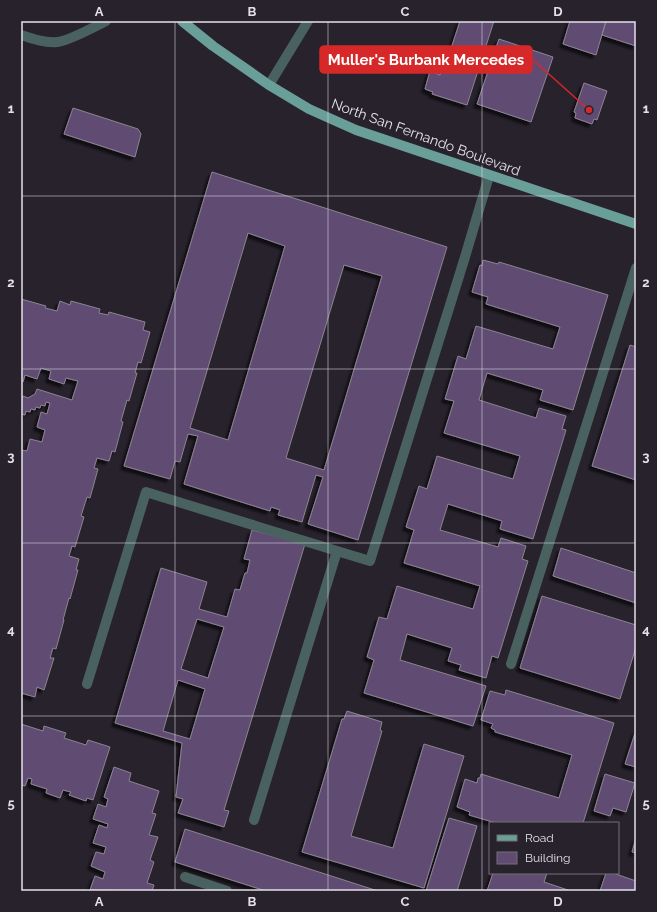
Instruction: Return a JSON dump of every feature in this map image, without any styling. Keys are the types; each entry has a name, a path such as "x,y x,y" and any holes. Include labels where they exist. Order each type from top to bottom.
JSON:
{"main road":[{"name":"North San Fernando Boulevard","path":"182,21 213,46 268,85 309,109 356,130 489,176 636,224"}],"street":[{"path":"21,35 39,40 58,42 106,21"},
{"path":"268,85 308,21"},
{"path":"87,684 146,492 370,561 489,176"},
{"path":"511,664 636,268"},
{"path":"254,820 338,551"},
{"path":"185,877 227,891"}],"building":[{"path":"460,21 494,21 467,105 432,94 433,92 425,89 430,71 440,75 447,51 450,52"},
{"path":"570,21 606,21 596,55 563,44"},
{"path":"606,21 636,21 636,46 602,35"},
{"path":"499,39 553,57 531,122 477,104"},
{"path":"584,83 607,91 597,120 594,119 592,124 575,118 576,113 574,112"},
{"path":"73,108 138,129 141,134 135,157 64,134"},
{"path":"212,172 447,247 358,540 308,524 323,477 316,475 302,522 278,515 280,510 271,507 270,511 184,484 198,436 188,434 180,462 175,461 170,479 124,466","holes":["248,233 285,246 228,440 190,428","344,265 382,276 324,470 286,458"]},
{"path":"483,260 498,264 499,262 608,295 573,410 540,400 543,390 487,373 479,400 536,418 539,408 566,416 562,429 566,430 533,539 500,529 502,521 448,504 440,530 498,547 501,538 526,546 522,559 528,561 498,658 492,656 486,678 459,670 461,665 448,661 452,648 407,634 400,660 486,686 473,726 364,693 374,660 367,657 379,617 387,619 397,586 473,609 480,586 404,563 414,530 406,527 419,486 427,489 437,456 513,479 520,456 444,433 454,401 445,399 458,356 466,359 476,326 553,349 560,327 486,304 488,297 472,292 480,265 482,266"},
{"path":"21,299 46,306 45,308 57,311 60,301 70,305 71,301 100,309 99,313 108,315 109,312 145,322 143,330 150,332 141,363 138,362 135,373 137,373 129,401 127,400 121,421 123,422 115,452 112,451 109,461 97,458 94,468 98,469 90,498 87,497 81,516 84,517 75,547 72,546 69,556 79,559 76,570 78,570 56,649 53,648 50,658 54,658 44,690 37,687 35,697 21,693 21,450 27,451 30,439 42,442 45,430 37,427 41,412 47,414 50,403 46,402 45,406 41,405 40,408 36,407 35,410 31,409 30,412 26,411 25,415 21,414 21,399 23,396 28,398 35,394 37,389 72,400 78,381 66,378 64,384 49,379 51,371 41,368 37,379 25,375 23,382 21,382"},
{"path":"630,345 636,347 636,480 592,466"},
{"path":"252,530 305,544 224,810 229,811 224,827 178,813 183,799 176,797 182,743 115,723 161,568 207,582 199,609 227,617 235,589 240,590 245,573 247,573 250,560 244,559","holes":["197,619 224,627 208,678 181,669","178,680 205,689 190,739 163,731"]},
{"path":"561,548 636,573 636,603 553,576"},
{"path":"542,596 636,625 636,647 620,699 520,668"},
{"path":"506,690 614,723 583,822 493,822 469,815 470,812 457,807 465,779 477,783 481,774 559,798 572,755 495,732 495,730 491,728 493,724 481,720 490,691 505,695"},
{"path":"347,711 382,722 380,730 382,731 351,836 393,848 424,744 464,756 424,888 302,852 342,719 344,719"},
{"path":"21,724 43,731 44,726 66,733 64,738 86,745 88,740 110,747 93,800 87,798 86,801 69,795 71,792 63,790 60,798 46,793 47,789 31,784 32,779 28,778 25,786 21,785"},
{"path":"636,730 636,767 625,764"},
{"path":"114,767 131,773 129,781 159,791 152,813 156,814 149,835 158,837 150,860 154,862 147,883 154,885 152,891 90,890 95,876 103,879 105,872 91,866 96,852 104,854 106,847 93,843 99,825 107,828 108,824 93,819 98,804 106,807 108,799 104,797"},
{"path":"605,774 635,783 626,812 613,808 610,816 594,811"},
{"path":"449,818 477,826 457,891 426,891"},
{"path":"185,829 378,891 266,891 175,862"},
{"path":"636,838 636,853 632,852"},
{"path":"493,874 547,874 544,882 571,891 487,891"},
{"path":"606,874 616,874 636,881 636,891 600,891"}],"place":[{"name":"Muller's Burbank Mercedes","path":"589,110"}]}
